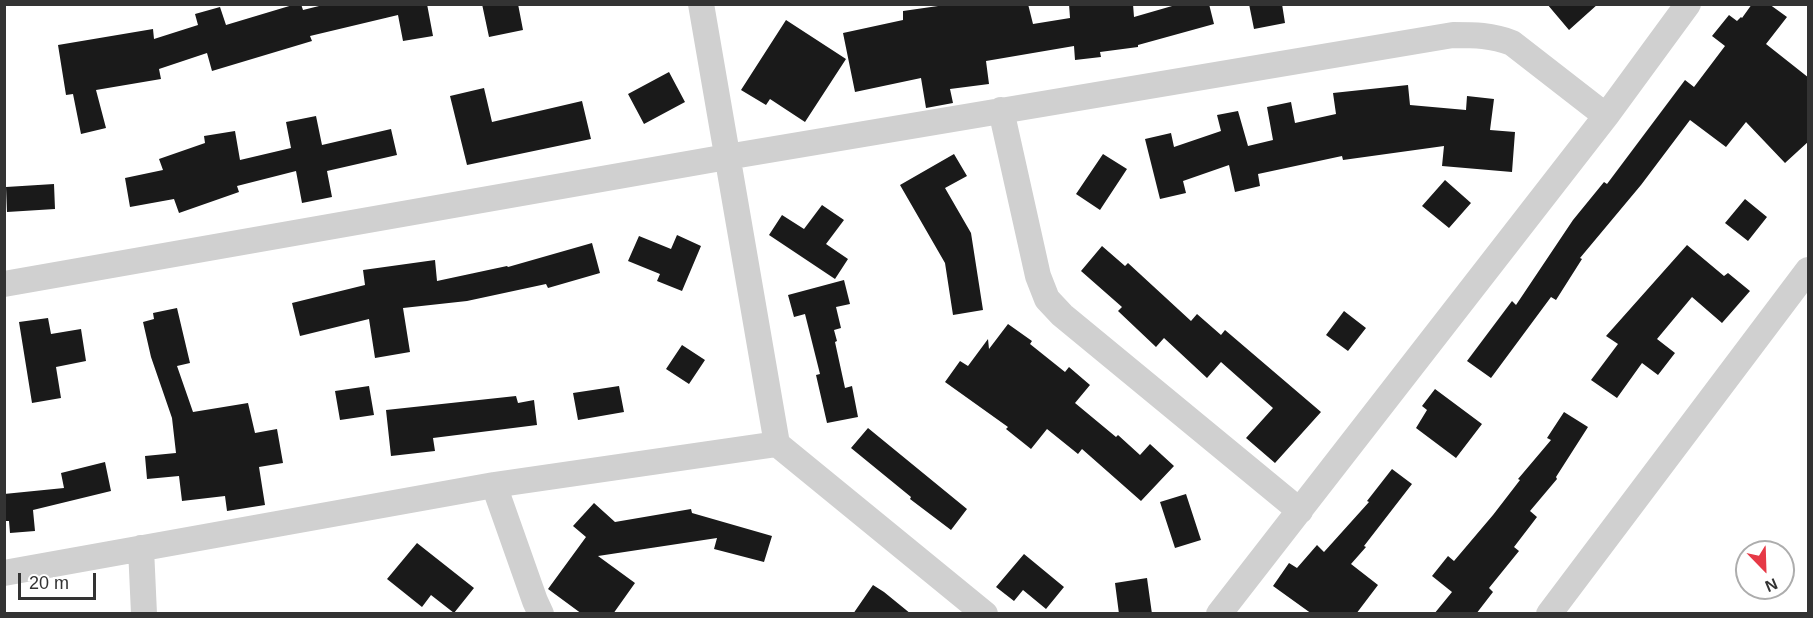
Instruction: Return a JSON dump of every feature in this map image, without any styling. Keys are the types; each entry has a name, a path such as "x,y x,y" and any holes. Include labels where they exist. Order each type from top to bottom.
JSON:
{"street":[{"path":"701,4 777,444 985,614"},
{"path":"1219,614 1606,116 1688,4"},
{"path":"4,284 727,157 1453,35 1483,35 1512,44 1606,116"},
{"path":"1001,110 1038,276 1047,299 1062,315 1300,511"},
{"path":"1549,614 1809,270"},
{"path":"4,573 494,485 777,444"},
{"path":"494,485 534,601 541,614"},
{"path":"141,548 144,614"}],"building":[{"path":"301,4 303,10 327,4 427,4 433,36 403,41 398,15 310,36 312,41 212,71 207,53 159,69 161,79 96,90 106,128 81,134 73,94 66,95 58,45 153,29 154,39 198,25 195,14 220,7 226,25"},
{"path":"482,4 518,4 523,30 489,37"},
{"path":"952,4 1028,4 1033,24 1070,18 1069,4 1133,4 1134,17 1179,4 1209,4 1214,24 1138,45 1138,47 1100,52 1101,57 1075,60 1074,46 986,61 989,84 950,89 953,103 926,108 921,78 855,92 843,33 903,20 903,11"},
{"path":"1249,4 1282,4 1285,23 1254,29"},
{"path":"1547,4 1598,4 1569,30"},
{"path":"1752,4 1769,4 1787,17 1766,44 1809,78 1809,141 1785,163 1746,122 1726,147 1690,120 1641,185 1580,258 1582,259 1556,300 1551,297 1491,378 1467,361 1512,301 1516,305 1573,220 1604,182 1607,184 1685,80 1694,87 1725,46 1712,36 1729,15 1737,21"},
{"path":"786,20 846,59 805,122 770,99 766,105 741,90"},
{"path":"669,72 685,102 644,124 628,94"},
{"path":"1408,85 1410,105 1466,110 1467,96 1494,99 1490,130 1515,132 1512,172 1442,166 1444,146 1343,160 1342,156 1258,174 1260,186 1235,192 1229,165 1183,181 1186,193 1160,199 1145,139 1171,133 1174,147 1221,131 1217,115 1238,111 1248,146 1273,140 1267,107 1291,102 1295,123 1336,114 1333,93"},
{"path":"484,88 492,122 582,101 591,139 467,165 450,96"},
{"path":"316,116 322,145 391,129 397,155 327,171 332,197 302,203 296,171 237,186 239,192 179,213 174,199 130,207 125,178 163,170 159,159 205,143 204,136 235,131 240,160 291,148 286,122"},
{"path":"954,154 967,176 945,188 971,233 983,310 953,315 945,263 900,185"},
{"path":"1103,154 1127,169 1100,210 1076,194"},
{"path":"1445,180 1471,203 1449,228 1422,206"},
{"path":"54,184 55,209 7,212 6,187"},
{"path":"1745,199 1767,217 1748,241 1725,223"},
{"path":"822,205 844,220 826,244 848,259 835,279 769,235 782,215 804,229"},
{"path":"677,235 701,246 682,291 657,281 660,274 628,261 639,236 671,249"},
{"path":"592,243 600,273 548,288 546,284 467,301 403,308 410,352 375,358 369,319 300,336 292,303 365,285 363,270 435,260 437,281 508,267"},
{"path":"1687,245 1724,276 1728,273 1750,291 1722,323 1692,297 1657,339 1675,353 1658,375 1642,363 1617,398 1591,380 1618,344 1606,336"},
{"path":"1102,246 1125,266 1128,263 1191,321 1197,314 1221,335 1225,330 1321,412 1275,463 1246,438 1273,408 1221,362 1207,378 1164,338 1156,347 1118,311 1122,307 1081,271"},
{"path":"844,280 850,304 836,307 841,328 834,330 837,341 835,342 845,388 852,386 858,417 827,423 816,375 820,374 805,314 794,317 788,295"},
{"path":"177,308 190,363 177,366 193,412 248,403 255,433 277,429 283,463 259,467 265,505 227,511 225,496 182,501 179,476 147,479 145,456 176,453 172,418 151,357 143,322 154,319 153,313"},
{"path":"1344,311 1366,328 1348,351 1326,335"},
{"path":"48,318 51,334 81,329 86,361 56,367 61,398 32,403 19,322"},
{"path":"1008,324 1032,341 1030,344 1065,372 1069,367 1090,385 1075,403 1116,437 1118,435 1140,455 1150,444 1174,466 1141,501 1082,449 1078,454 1047,429 1031,449 1006,429 1008,427 945,382 960,361 968,366 988,339 989,349"},
{"path":"682,345 705,360 689,384 666,369"},
{"path":"369,386 374,415 340,420 335,391"},
{"path":"619,386 624,412 578,420 573,393"},
{"path":"1435,389 1482,424 1456,458 1416,428 1427,410 1422,406"},
{"path":"516,396 518,403 534,400 537,425 433,438 435,451 391,456 386,410"},
{"path":"1564,412 1588,427 1556,477 1557,479 1530,511 1537,517 1514,547 1519,551 1489,588 1493,592 1476,614 1434,614 1452,592 1432,576 1448,556 1454,561 1493,515 1520,480 1518,479 1551,440 1547,438"},
{"path":"868,428 967,509 951,530 910,499 911,497 851,448"},
{"path":"105,462 111,491 33,510 35,531 10,533 9,521 4,521 4,494 64,488 61,473"},
{"path":"1392,469 1412,484 1351,564 1378,585 1356,614 1312,614 1273,586 1289,563 1297,568 1317,545 1324,552 1369,502 1367,501"},
{"path":"1186,494 1201,540 1175,548 1160,502"},
{"path":"594,503 615,522 691,509 692,513 772,536 764,562 714,549 717,538 598,556 635,583 613,614 582,614 548,589 586,537 573,526"},
{"path":"417,543 474,588 454,613 431,595 422,607 387,579"},
{"path":"1024,554 1064,587 1046,609 1023,590 1014,601 996,587"},
{"path":"1147,578 1152,614 1119,614 1115,583"},
{"path":"873,585 884,592 911,614 853,614"}]}
